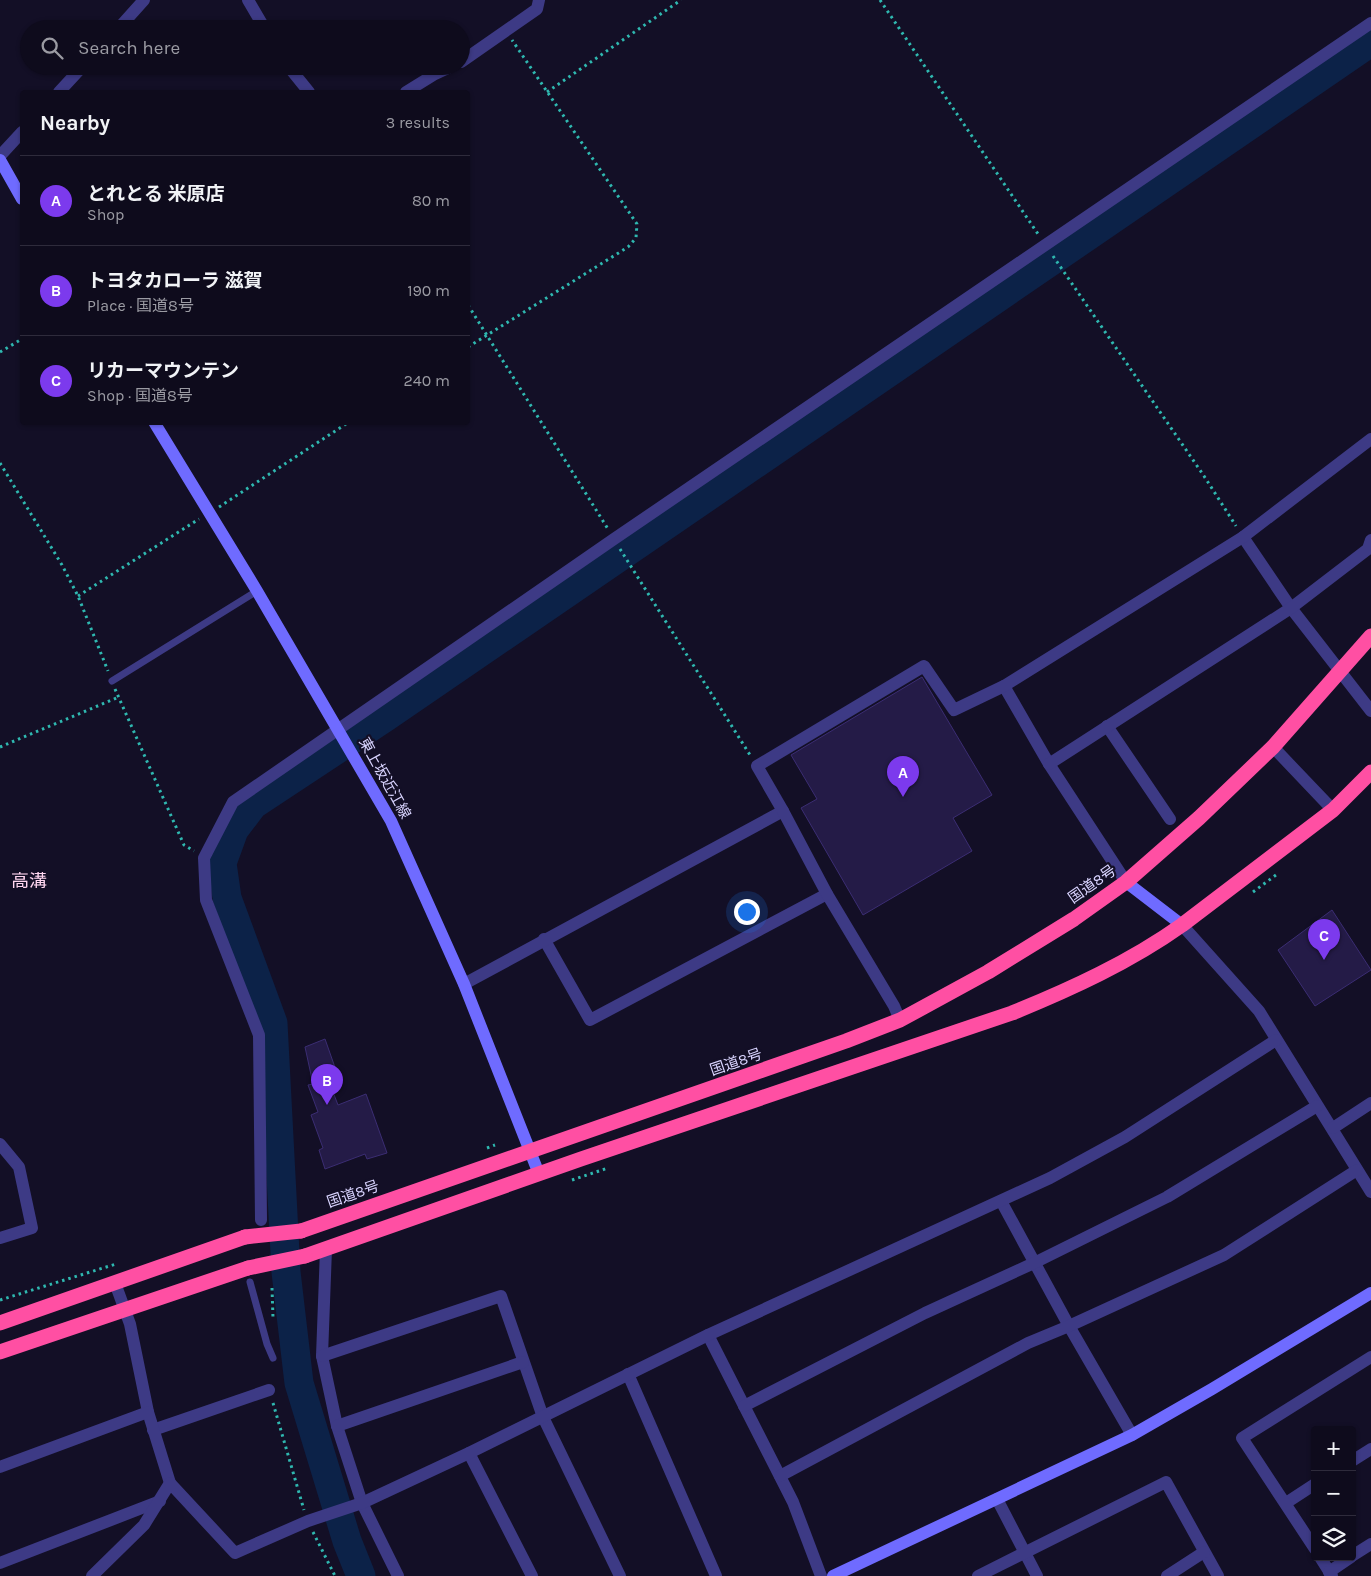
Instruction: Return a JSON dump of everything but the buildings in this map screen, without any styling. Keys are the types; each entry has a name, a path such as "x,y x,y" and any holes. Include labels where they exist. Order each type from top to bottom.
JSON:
{"highway":[{"name":"国道8号","path":"0,1323 245,1238 301,1231 782,1064 900,1020 988,972 1074,919 1126,882 1199,818 1273,747 1371,636"},
{"path":"0,1352 125,1308 249,1275 326,1249 539,1174 1012,1013 1056,995 1098,974 1182,925 1332,810 1371,772"}],"main road":[{"path":"0,158 20,195"},
{"name":"東上坂近江線","path":"156,425 257,591 392,821 464,984 525,1134 539,1174"},
{"path":"1126,882 1182,925"},
{"path":"833,1576 1132,1435 1371,1293"}],"street":[{"path":"126,20 144,0"},
{"path":"248,0 260,20"},
{"path":"470,56 537,9 539,0"},
{"path":"261,1220 259,1035 206,900 204,858 233,802 340,732 614,539 1046,246 1371,22"},
{"path":"61,90 75,75"},
{"path":"295,75 307,90"},
{"path":"409,90 432,75"},
{"path":"0,158 20,134"},
{"path":"900,1020 894,1006 827,894 757,766 924,666 954,710 1004,686 1243,537 1371,439"},
{"path":"1243,537 1291,608 1371,711"},
{"path":"1050,764 1291,608 1368,549 1371,540"},
{"path":"1004,686 1050,764 1126,882"},
{"path":"1108,726 1170,819"},
{"path":"1273,747 1332,810"},
{"path":"464,984 783,811"},
{"path":"544,939 590,1020 827,894"},
{"path":"1182,925 1259,1011 1371,1192"},
{"path":"115,1283 130,1324 148,1412 170,1483 234,1553 308,1521 358,1504 469,1453 708,1335 1050,1178 1125,1137 1276,1040"},
{"path":"1333,1128 1371,1103"},
{"path":"744,1406 924,1313 1034,1263 1167,1197 1317,1106"},
{"path":"0,1144 19,1168 32,1228 0,1238"},
{"path":"780,1476 1028,1343 1224,1255 1357,1170"},
{"path":"1001,1201 1069,1326 1132,1435"},
{"path":"326,1249 322,1356 337,1426 358,1504 398,1576"},
{"path":"322,1356 501,1296 543,1417 620,1576"},
{"path":"708,1335 793,1502 821,1576"},
{"path":"1311,1544 1242,1438 1371,1357"},
{"path":"337,1426 523,1362"},
{"path":"628,1374 716,1576"},
{"path":"154,1430 269,1390"},
{"path":"0,1467 148,1412"},
{"path":"1356,1458 1371,1449"},
{"path":"469,1453 532,1576"},
{"path":"978,1576 1166,1482 1218,1576"},
{"path":"92,1576 144,1525 170,1483"},
{"path":"1286,1503 1311,1487"},
{"path":"997,1499 1037,1576"},
{"path":"0,1563 160,1501"},
{"path":"1356,1554 1371,1544"},
{"path":"1167,1576 1204,1552"},
{"path":"1322,1561 1330,1574 1346,1561"}],"lane":[{"path":"112,681 257,591"},
{"path":"249,1275 267,1344 273,1358"}],"path":[{"path":"547,92 681,0"},
{"path":"880,0 1046,246"},
{"path":"470,346 628,247 636,238 637,224 506,32"},
{"path":"1063,270 1204,476 1243,537"},
{"path":"470,308 614,539"},
{"path":"0,352 20,341"},
{"path":"78,596 344,425"},
{"path":"0,463 62,565 78,596 112,681 184,844 204,858"},
{"path":"629,563 757,766"},
{"path":"0,747 119,697"},
{"path":"269,1390 308,1521 335,1576"}],"waterway":[{"path":"361,1576 347,1541 299,1383 286,1272 273,1023 227,898 222,863 234,830 253,805 386,717 1371,42"}],"place":[{"name":"とれとる 米原店","path":"903,797"},
{"name":"リカーマウンテン","path":"1324,960"},
{"name":"トヨタカローラ 滋賀","path":"327,1105"}],"district":[{"name":"高溝","path":"29,881"}]}
